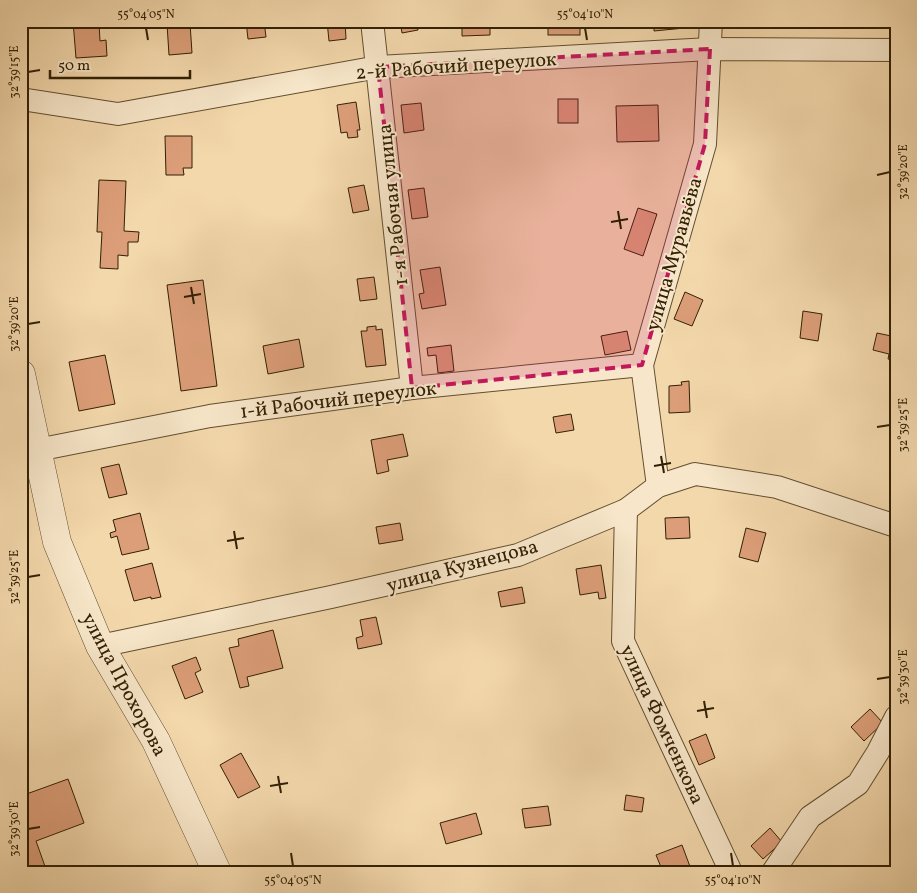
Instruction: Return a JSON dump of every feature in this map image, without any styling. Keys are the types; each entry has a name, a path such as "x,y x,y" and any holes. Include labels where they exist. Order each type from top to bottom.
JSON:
{"street":[{"name":"1-я Рабочая улица","path":"372,21 412,388"},
{"name":"улица Муравьёва","path":"658,486 642,365 705,144 710,21"},
{"name":"2-й Рабочий переулок","path":"21,98 118,114 378,67 710,49 896,50"},
{"name":"1-й Рабочий переулок","path":"37,450 210,416 412,388 642,365"},
{"name":"улица Прохорова","path":"21,374 57,542 100,646 156,741 217,872"},
{"name":"улица Кузнецова","path":"100,646 331,597 518,554 626,510 658,486 694,474 777,487 896,526"},
{"name":"улица Фомченкова","path":"626,510 623,641 731,872"},
{"path":"773,872 810,817 858,784 878,752 896,717"}],"highlighted area":[{"path":"710,49 705,144 642,365 412,388 378,67"}],"building":[{"path":"73,21 88,21 88,24 99,23 100,41 106,40 107,56 76,58"},
{"path":"246,21 264,21 266,37 248,39"},
{"path":"327,21 345,21 346,39 329,41"},
{"path":"400,21 417,21 418,30 402,33"},
{"path":"462,21 490,21 490,35 462,36"},
{"path":"548,21 580,21 580,35 548,35"},
{"path":"654,21 695,21 695,27 654,31"},
{"path":"883,21 896,21 896,28 883,26"},
{"path":"190,23 192,53 169,55 167,24"},
{"path":"558,99 578,99 578,123 558,123"},
{"path":"356,102 360,130 357,130 358,137 348,138 347,132 341,133 337,105"},
{"path":"421,103 424,130 404,133 401,105"},
{"path":"658,105 659,141 617,142 616,106"},
{"path":"165,136 192,136 192,168 183,168 184,175 166,175"},
{"path":"99,180 126,181 124,231 139,232 138,242 128,242 128,256 118,255 118,269 100,268 102,232 97,232"},
{"path":"364,185 369,210 353,213 348,188"},
{"path":"424,188 428,217 412,219 408,190"},
{"path":"638,208 657,214 643,256 624,249"},
{"path":"440,267 446,305 422,309 419,294 424,293 420,270"},
{"path":"374,277 377,299 360,301 357,279"},
{"path":"203,280 217,386 181,391 167,285"},
{"path":"685,292 703,300 692,326 674,319"},
{"path":"803,311 822,314 818,341 800,338"},
{"path":"376,326 376,330 382,329 386,365 366,367 361,331 367,331 367,327"},
{"path":"627,331 631,350 605,355 601,336"},
{"path":"877,333 896,337 896,361 888,359 889,354 873,350"},
{"path":"299,339 304,367 268,374 263,346"},
{"path":"451,345 454,371 438,373 436,355 428,356 427,348"},
{"path":"105,355 115,404 79,411 69,362"},
{"path":"689,381 690,412 669,413 669,386 682,385 681,382"},
{"path":"571,414 574,430 556,433 553,417"},
{"path":"403,434 408,456 387,460 389,471 377,474 371,440"},
{"path":"119,464 127,494 109,498 101,468"},
{"path":"140,513 149,549 122,555 117,536 111,538 110,533 116,531 113,520"},
{"path":"689,517 690,538 666,539 665,518"},
{"path":"400,523 403,540 379,544 376,527"},
{"path":"746,528 766,533 758,562 739,557"},
{"path":"152,563 161,597 134,601 125,570"},
{"path":"601,565 606,598 599,599 598,592 580,595 576,569"},
{"path":"522,587 525,603 501,607 498,592"},
{"path":"376,617 382,644 358,649 356,638 363,636 360,620"},
{"path":"273,630 283,668 247,677 249,686 240,688 229,648 239,646 238,639"},
{"path":"196,657 201,670 195,673 203,692 185,699 172,666"},
{"path":"870,709 883,723 864,741 851,727"},
{"path":"706,734 715,758 699,765 689,741"},
{"path":"241,753 260,787 238,798 220,765"},
{"path":"68,779 84,823 36,841 47,872 21,872 21,796"},
{"path":"626,795 644,798 642,812 624,810"},
{"path":"548,806 551,825 525,828 522,809"},
{"path":"476,813 482,834 446,844 440,823"},
{"path":"770,828 782,842 763,859 751,846"},
{"path":"682,845 692,872 663,872 656,855"}]}
